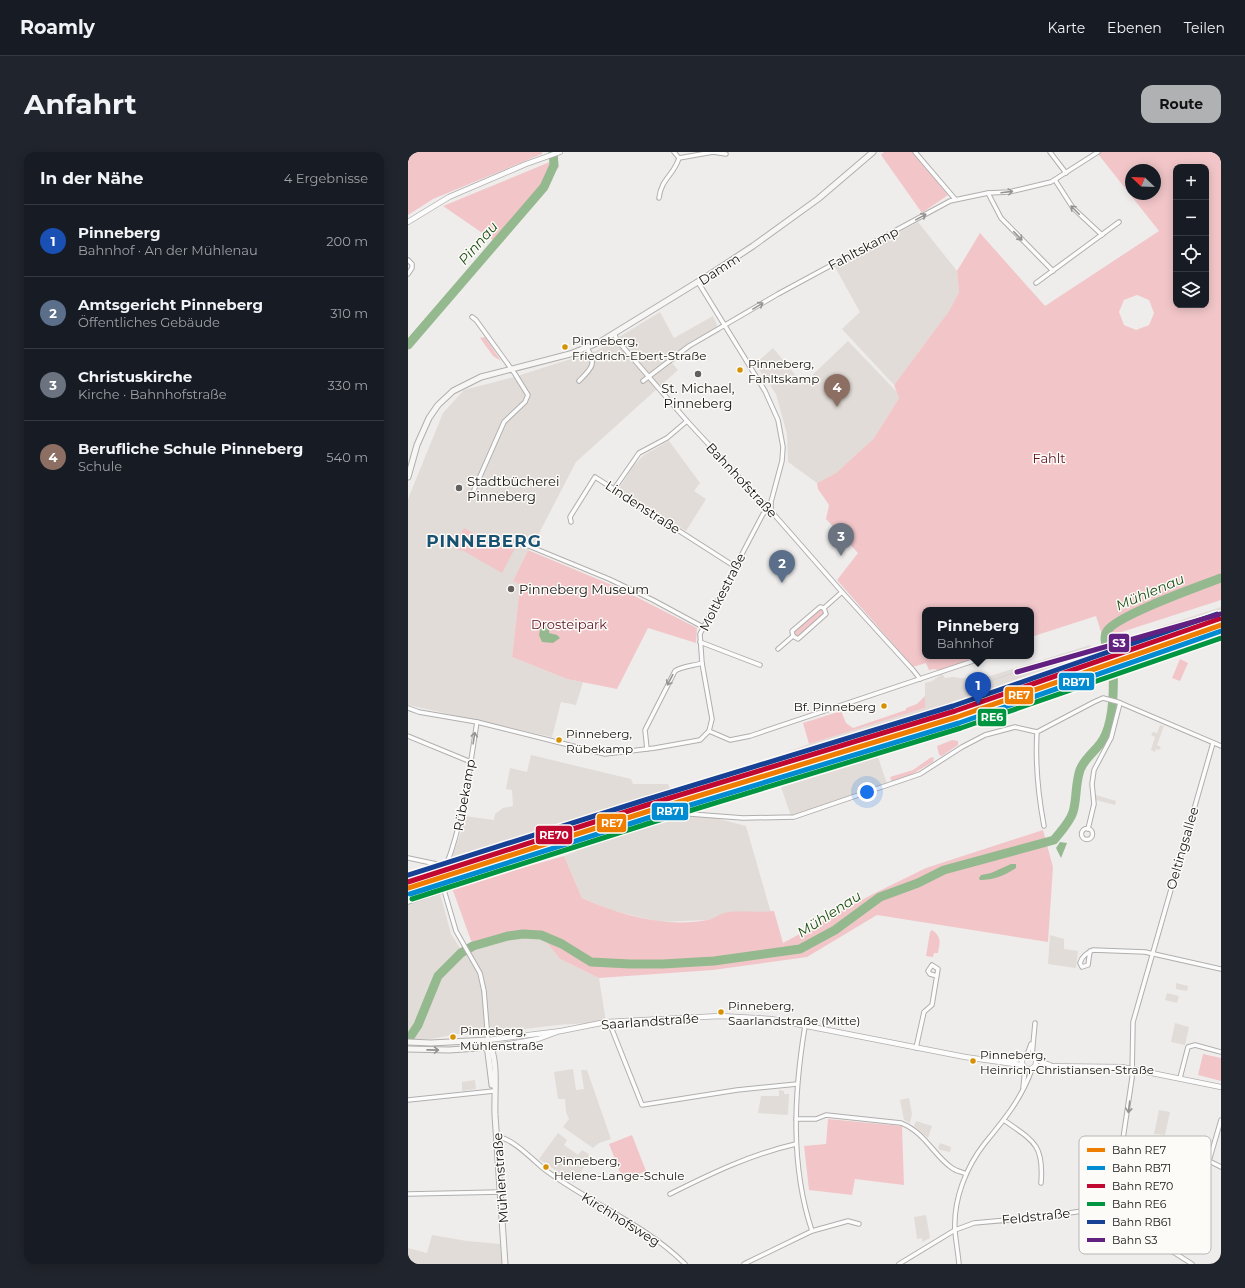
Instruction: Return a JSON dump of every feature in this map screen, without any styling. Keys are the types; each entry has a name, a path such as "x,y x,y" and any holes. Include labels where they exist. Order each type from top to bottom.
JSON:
{"main road":[{"name":"Damm","path":"408,477 426,423 438,405 451,393 464,384 481,377 587,348 614,333 698,282 797,215 873,152"},
{"path":"408,1042 449,1043 488,1040"},
{"name":"Mühlenstraße","path":"488,1040 494,1091 505,1264"},
{"path":"408,1049 489,1048"}],"street":[{"path":"408,222 449,197 560,152"},
{"path":"674,152 679,158"},
{"path":"679,158 713,152 726,154"},
{"path":"915,152 955,199"},
{"path":"1050,152 1066,173"},
{"name":"Fahltskamp","path":"643,381 686,348 778,294 955,199 988,193 1009,192 1055,180 1098,152"},
{"path":"659,198 660,187 676,165 679,158"},
{"path":"1055,180 1073,208 1102,235"},
{"path":"988,193 1001,218 1053,271"},
{"path":"1036,283 1119,222"},
{"path":"408,260 412,264 412,268 408,274"},
{"path":"698,282 765,391 778,420 783,447 782,461 770,508"},
{"path":"472,316 527,393 527,398 504,422 474,490"},
{"name":"Bahnhofstraße","path":"614,333 617,340 648,377 761,501 770,508 776,518 920,679"},
{"path":"579,381 589,372 593,364 593,359 587,348"},
{"path":"614,489 639,453 667,438 687,421"},
{"name":"Lindenstraße","path":"570,522 570,517 595,477 734,566"},
{"name":"Moltkestraße","path":"709,731 712,716 702,663 700,642 702,628 763,514 770,508"},
{"path":"524,544 609,578 653,600 702,628"},
{"path":"824,608 842,592"},
{"path":"793,636 792,631 820,606 824,608"},
{"path":"793,636 798,639 826,614 824,608"},
{"path":"778,649 793,636"},
{"path":"700,642 760,665"},
{"path":"408,708 419,712 477,722 606,754 697,741 704,737 709,731 726,739 743,738 979,659"},
{"path":"647,749 645,730 675,671 679,668 691,667 702,663"},
{"path":"408,902 677,813 743,818 794,818 920,774 962,747 985,735 1015,727 1037,732 1052,726 1103,698 1119,702 1221,746"},
{"path":"1088,828 1094,804 1092,784 1094,770 1112,738 1119,702"},
{"name":"Rübekamp","path":"408,858 446,866 461,819 477,722"},
{"path":"1037,732 1037,793 1044,826"},
{"path":"408,736 470,762"},
{"name":"Oeltingsallee","path":"1125,1136 1132,1078 1133,1022 1213,743"},
{"name":"Mühlenstraße","path":"444,890 456,931 469,953 482,981 488,1040"},
{"path":"1090,951 1152,953 1221,969"},
{"path":"916,1048 924,1012 932,1006 937,976"},
{"name":"Saarlandstraße","path":"488,1040 561,1031 610,1022 720,1016 771,1019 916,1048 999,1061 1024,1067 1033,1068 1051,1065"},
{"path":"610,1022 642,1105 737,1090 797,1084"},
{"path":"959,1264 955,1230 958,1199 966,1174 985,1144 1005,1121 1027,1084 1033,1068 1032,1057 1035,1023"},
{"path":"805,1026 797,1084 796,1144 803,1195 812,1231"},
{"name":"Saarlandstraße","path":"489,1048 538,1039 561,1031"},
{"path":"1180,1078 1188,1047 1195,1045 1221,1052"},
{"path":"1022,1091 1024,1067 1022,1059 1032,1057 1051,1065 1132,1068 1221,1087"},
{"name":"Saarlandstraße","path":"999,1061 1022,1059"},
{"path":"408,1100 494,1091"},
{"path":"796,1119 816,1119 826,1116 901,1123 912,1128 929,1143 952,1169 966,1174"},
{"path":"1211,1154 1221,1120"},
{"path":"1005,1121 1030,1139 1038,1149 1042,1163 1041,1183"},
{"name":"Kirchhofsweg","path":"497,1137 510,1142 558,1179 654,1239 685,1264"},
{"path":"670,1194 729,1166 773,1149 796,1144"},
{"path":"1211,1162 1221,1167"},
{"path":"408,1194 501,1192"},
{"name":"Feldstraße","path":"899,1264 955,1230 982,1222 1042,1217 1079,1212"},
{"path":"744,1264 812,1231 848,1221 859,1224"},
{"name":"Feldstraße","path":"1177,1254 1192,1264"}],"shaded area":[{"path":"918,222 957,271 959,292 949,311 894,385 842,329 860,312 835,267"},
{"path":"660,312 674,338 713,316 720,332 693,347 672,363 678,370 576,462 534,543 528,550 513,581 520,585 512,657 567,679 583,682 576,705 561,702 552,737 408,705 408,499 443,413 464,390 514,377 596,351"},
{"path":"848,341 897,392 899,398 874,438 836,473 817,483 788,462 787,434 776,394 755,364 773,348 803,384"},
{"path":"669,441 700,483 694,491 706,499 686,531 619,488 634,465 644,455"},
{"path":"1221,607 1221,630 1137,659 1126,675 1121,677 1106,672 679,813 700,814 746,826 771,913 728,912 708,920 659,922 611,910 582,898 564,856 650,821 556,846 408,894 408,881 451,868 450,862 462,829 464,816 494,820 495,814 503,808 513,806 512,790 506,789 510,768 527,772 531,755 631,779 633,784 668,784 673,795 809,744 925,708 925,683 932,681 942,674 945,678 953,677 977,680 1090,645 1091,648 1114,642"},
{"path":"546,621 550,623 549,633 557,635 560,638 553,643 542,642 539,635 541,625"},
{"path":"1160,725 1164,726 1157,745 1161,747 1159,750 1156,749 1155,752 1151,750 1155,737 1151,735 1153,732 1157,733"},
{"path":"878,757 887,784 791,816 781,787"},
{"path":"1096,795 1116,801 1115,805 1096,800"},
{"path":"1060,842 1067,843 1061,858 1056,848"},
{"path":"1011,864 1016,864 1016,868 1003,875 985,880 980,880 979,878 981,875 991,873"},
{"path":"440,893 451,934 465,956 475,949 511,937 541,935 560,959 599,978 606,1022 557,1025 495,1033 457,1034 431,1039 408,1039 408,903"},
{"path":"1050,935 1064,939 1064,949 1078,951 1076,968 1048,964"},
{"path":"1176,983 1188,986 1187,991 1176,989"},
{"path":"1167,993 1179,996 1177,1003 1165,1000"},
{"path":"1175,1023 1189,1027 1185,1045 1171,1042"},
{"path":"573,1069 576,1090 584,1089 581,1070 587,1070 611,1139 599,1143 593,1148 563,1127 569,1119 566,1112 565,1099 558,1099 554,1072"},
{"path":"475,1080 476,1089 462,1091 462,1082"},
{"path":"779,1090 784,1091 784,1094 789,1094 788,1115 758,1113 761,1096 779,1096"},
{"path":"909,1098 912,1114 910,1123 904,1120 900,1100"},
{"path":"1159,1110 1170,1112 1165,1135 1154,1134"},
{"path":"916,1121 932,1126 928,1138 914,1126"},
{"path":"558,1133 567,1140 564,1145 578,1155 582,1150 589,1154 587,1162 574,1183 539,1159"},
{"path":"940,1143 951,1147 950,1152 940,1150 938,1148"},
{"path":"926,1215 930,1238 922,1242 922,1238 917,1239 914,1217"},
{"path":"432,1235 467,1241 500,1244 502,1264 408,1264 408,1248 427,1253"}],"green space":[{"path":"408,152 542,152 542,154 433,199 408,215"},
{"path":"884,152 912,152 948,195 922,213 881,155"},
{"name":"Fahlt","path":"1101,152 1218,152 1221,154 1221,600 1103,638 1096,616 1034,636 1034,607 922,607 922,659 974,659 942,671 934,669 929,670 926,663 913,667 837,580 858,553 826,519 829,505 818,489 817,483 836,473 874,438 899,398 894,385 949,311 959,292 957,271 980,233 1045,306 1159,231 1134,200 1161,200 1161,164 1125,164 1125,188 1098,154","holes":["1137,295 1149,300 1154,313 1149,325 1136,330 1124,325 1119,312 1124,300"]},
{"path":"557,159 559,167 494,241 443,206"},
{"path":"485,337 501,361 493,356 480,338"},
{"path":"464,528 489,542 493,540 515,548 502,573 462,550 461,551 453,547"},
{"name":"Drosteipark","path":"528,550 619,588 697,628 696,643 648,628 617,689 567,679 512,657 520,585 513,581"},
{"path":"820,609 823,610 823,615 798,636 794,635 794,631"},
{"path":"1180,659 1188,663 1180,681 1172,678"},
{"path":"925,696 925,708 809,744 803,723 841,711 846,723 853,728 906,710 906,708 917,704"},
{"path":"952,740 958,741 958,745 942,756 939,755 937,746"},
{"path":"934,757 933,762 907,777 892,783 890,777 913,770 930,758"},
{"path":"1043,830 1053,867 1048,942 877,915 807,957 713,970 599,978 560,959 541,935 511,937 473,946 452,888 564,856 582,898 612,910 627,915 659,921 675,922 708,920 728,912 774,911 783,943 873,894 926,868"},
{"path":"932,930 939,938 940,943 938,953 934,953 933,957 926,956 930,932"},
{"path":"1203,1054 1221,1058 1221,1081 1198,1075"},
{"path":"828,1119 902,1126 904,1185 855,1179 852,1195 809,1190 804,1146 826,1144"},
{"path":"632,1135 646,1171 623,1180 609,1144"}],"waterway":[{"name":"Pinnau","path":"408,345 544,187 554,165 553,152"},
{"name":"Mühlenau","path":"1106,645 1105,636 1107,631 1114,624 1126,617 1178,594 1221,578"},
{"name":"Mühlenau","path":"408,1040 418,1025 438,976 461,953 473,946 508,936 523,934 541,935 562,944 591,962 630,964 714,961 800,949 835,930 880,897 918,883 944,870 1054,840 1072,816 1080,770 1086,759 1100,744 1105,736 1111,718 1113,667"}],"tram line":[{"path":"984,683 1017,672"}],"railway":[{"path":"741,772 868,731 908,722"},
{"path":"664,806 723,784"}],"rail line":[{"name":"RB61","path":"408,875 645,800 953,706 1217,614"},
{"name":"S3","path":"1017,672 1221,614"},
{"name":"RE70","path":"408,882 647,805 955,711 1219,619"},
{"name":"RE7","path":"408,888 649,811 957,717 1221,625"},
{"name":"RB71","path":"410,894 651,817 959,723 1221,631"},
{"name":"RE6","path":"412,899 653,822 961,728 1221,638"}],"place":[{"name":"Pinneberg, Friedrich-Ebert-Straße","path":"565,347"},
{"name":"Pinneberg, Fahltskamp","path":"740,370"},
{"name":"St. Michael, Pinneberg","path":"698,374"},
{"name":"Berufliche Schule Pinneberg","path":"837,407"},
{"name":"Stadtbücherei Pinneberg","path":"459,488"},
{"name":"Christuskirche","path":"841,556"},
{"name":"Amtsgericht Pinneberg","path":"782,583"},
{"name":"Pinneberg Museum","path":"511,589"},
{"name":"Pinneberg","path":"978,705"},
{"name":"Bf. Pinneberg","path":"884,706"},
{"name":"Pinneberg, Rübekamp","path":"559,740"},
{"name":"Pinneberg, Saarlandstraße (Mitte)","path":"721,1012"},
{"name":"Pinneberg, Mühlenstraße","path":"453,1037"},
{"name":"Pinneberg, Heinrich-Christiansen-Straße","path":"973,1061"},
{"name":"Pinneberg, Helene-Lange-Schule","path":"546,1167"}],"district":[{"name":"PINNEBERG","path":"484,541"}]}
